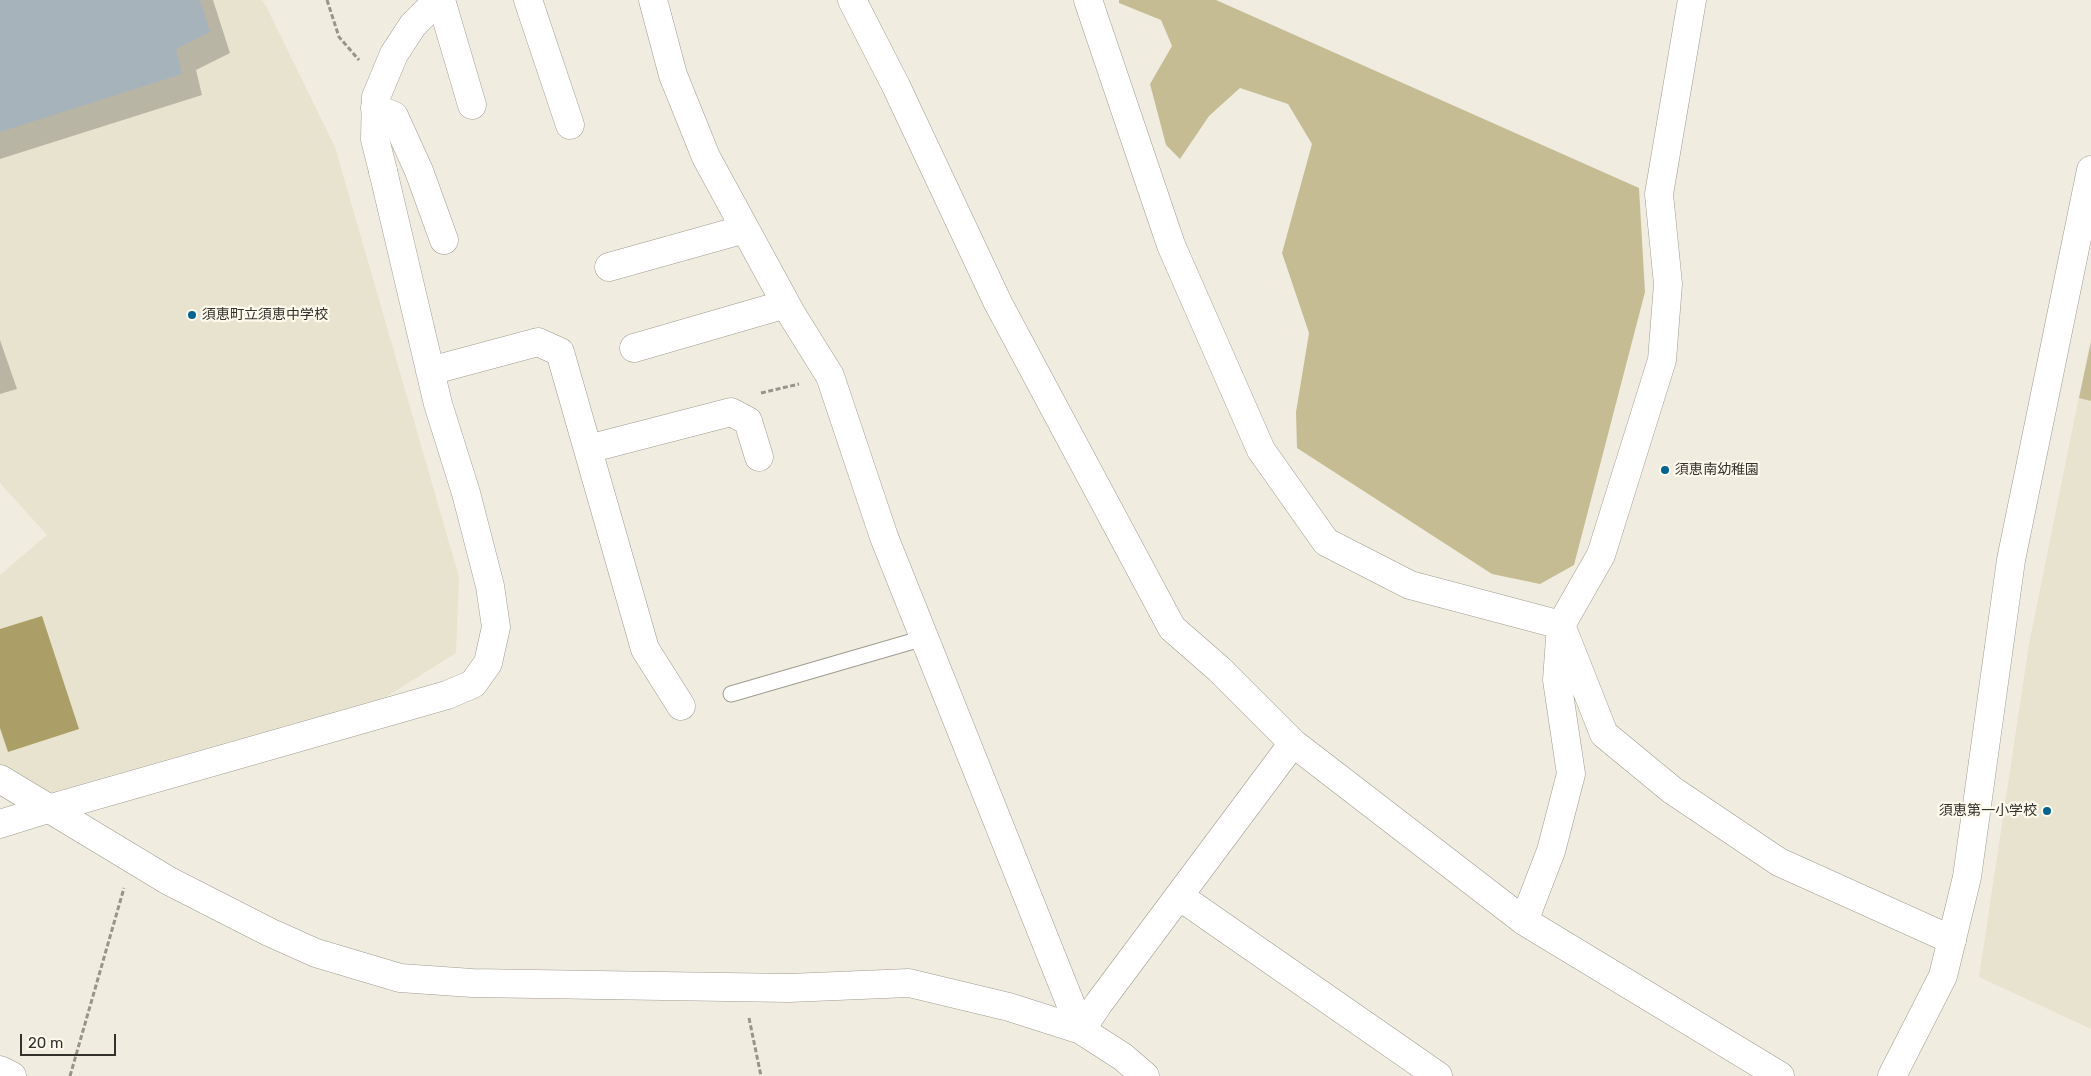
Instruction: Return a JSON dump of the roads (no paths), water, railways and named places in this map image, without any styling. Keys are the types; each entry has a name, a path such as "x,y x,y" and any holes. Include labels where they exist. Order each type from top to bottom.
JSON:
{"street":[{"path":"0,824 48,808 447,695 473,684 488,663 496,627 490,586 468,502 438,404 375,139 376,97 394,54 413,25 439,0 472,105"},
{"path":"528,0 570,125"},
{"path":"653,0 673,75 706,157 786,304 830,376 884,537 1081,1030"},
{"path":"852,0 896,86 998,303 1172,628 1219,670 1293,743 1524,922 1780,1076"},
{"path":"1088,0 1171,246 1233,388 1261,450 1326,542 1410,585 1562,625"},
{"path":"1524,922 1551,851 1571,774 1557,680 1562,625 1600,555 1662,360 1668,284 1659,194 1692,0"},
{"path":"375,108 394,116 419,171 444,240"},
{"path":"1892,1076 1943,976 1967,877 2011,560 2091,170"},
{"path":"609,267 745,229"},
{"path":"634,348 786,304"},
{"path":"430,371 538,342 560,352 646,649 682,706"},
{"path":"588,449 731,412 748,421 760,458"},
{"path":"1562,625 1604,734 1672,790 1780,862 1952,940"},
{"path":"1081,1030 1098,1003 1293,743"},
{"path":"0,779 132,859 269,932 316,954 400,978 472,982 743,988 909,983 1009,1007 1081,1030 1134,1073"},
{"path":"1179,896 1438,1076"},
{"path":"0,1070 12,1076"}],"lane":[{"path":"731,694 924,638"}],"place":[{"name":"須恵町立須恵中学校","path":"192,315"},
{"name":"須恵南幼稚園","path":"1665,470"},
{"name":"須恵第一小学校","path":"2047,811"}]}
